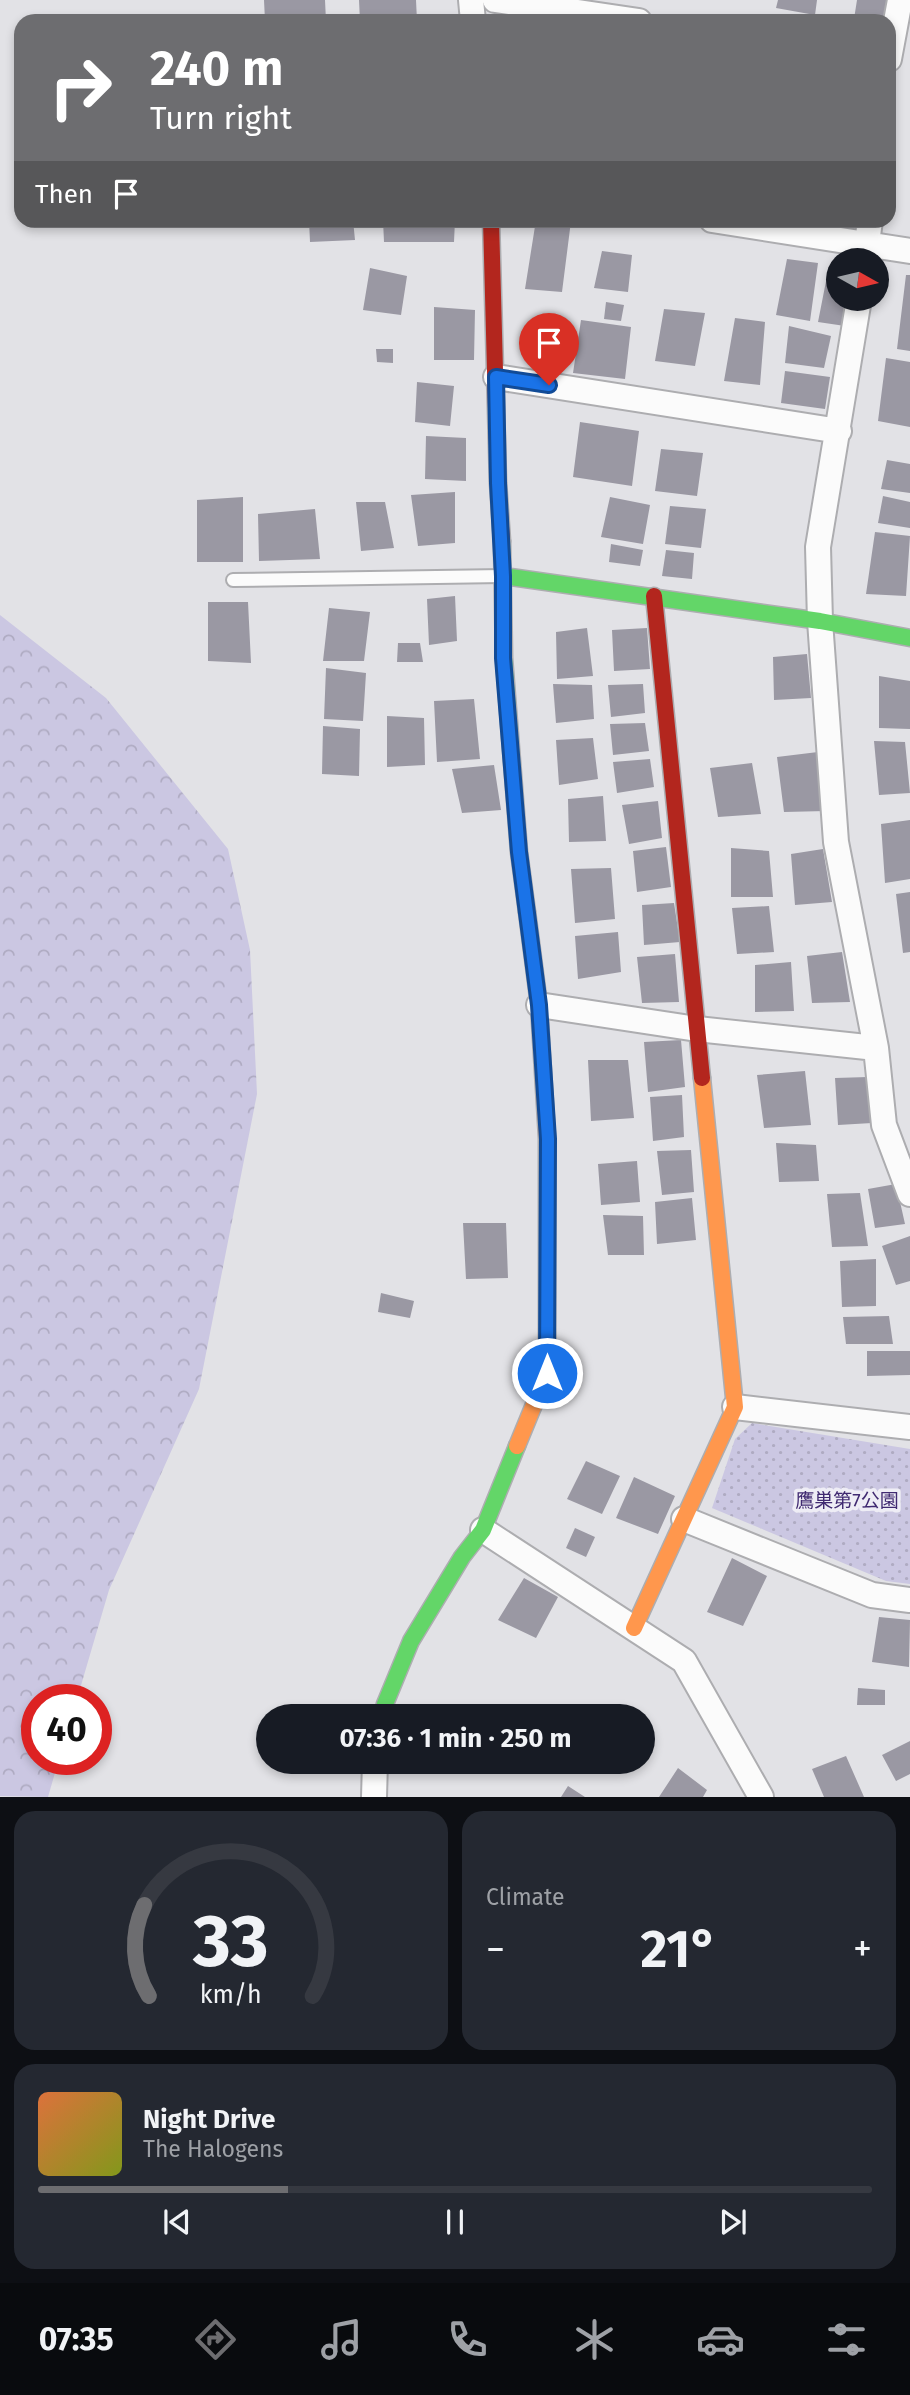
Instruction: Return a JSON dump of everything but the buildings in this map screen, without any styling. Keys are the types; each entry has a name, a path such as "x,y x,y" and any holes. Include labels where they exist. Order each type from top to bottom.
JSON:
{"street":[{"path":"495,0 591,14"},
{"path":"896,21 900,0"},
{"path":"385,1704 411,1641 462,1558 483,1530 547,1373 548,1139 539,1005 518,838 503,658 503,576 491,228"},
{"path":"749,228 843,248"},
{"path":"867,248 869,228"},
{"path":"889,252 910,251"},
{"path":"857,312 818,547 820,621 836,842 876,1048 884,1125 910,1194"},
{"path":"496,377 839,431"},
{"path":"503,576 820,621 910,638"},
{"path":"634,1628 735,1407 654,596"},
{"path":"539,1005 697,1029 876,1048"},
{"path":"735,1407 910,1427"},
{"path":"684,1519 872,1595 910,1600"},
{"path":"483,1530 684,1661 761,1797"},
{"path":"374,1774 374,1797"}],"lane":[{"path":"233,580 503,576"}],"green space":[{"path":"0,615 106,698 228,849 250,950 257,1094 199,1389 109,1590 81,1684 21,1684 21,1775 54,1775 48,1797 0,1796"},
{"name":"鷹巣第7公園","path":"752,1423 910,1449 910,1584 886,1581 712,1508 735,1439"}],"traffic: fast":[{"path":"502,541 504,658 519,852 527,912"},
{"path":"504,576 820,621 910,638"},
{"path":"385,1704 411,1641 462,1557 483,1530 517,1446"}],"traffic: slow":[{"path":"517,1446 547,1373 547,1138 539,1005 527,912"},
{"path":"634,1628 735,1407 702,1078"}],"traffic: jam":[{"path":"491,228 502,541"},
{"path":"654,596 702,1078"}],"route":[{"path":"547,1373 548,1139 539,1005 519,852 503,658 496,377 549,385"}]}
